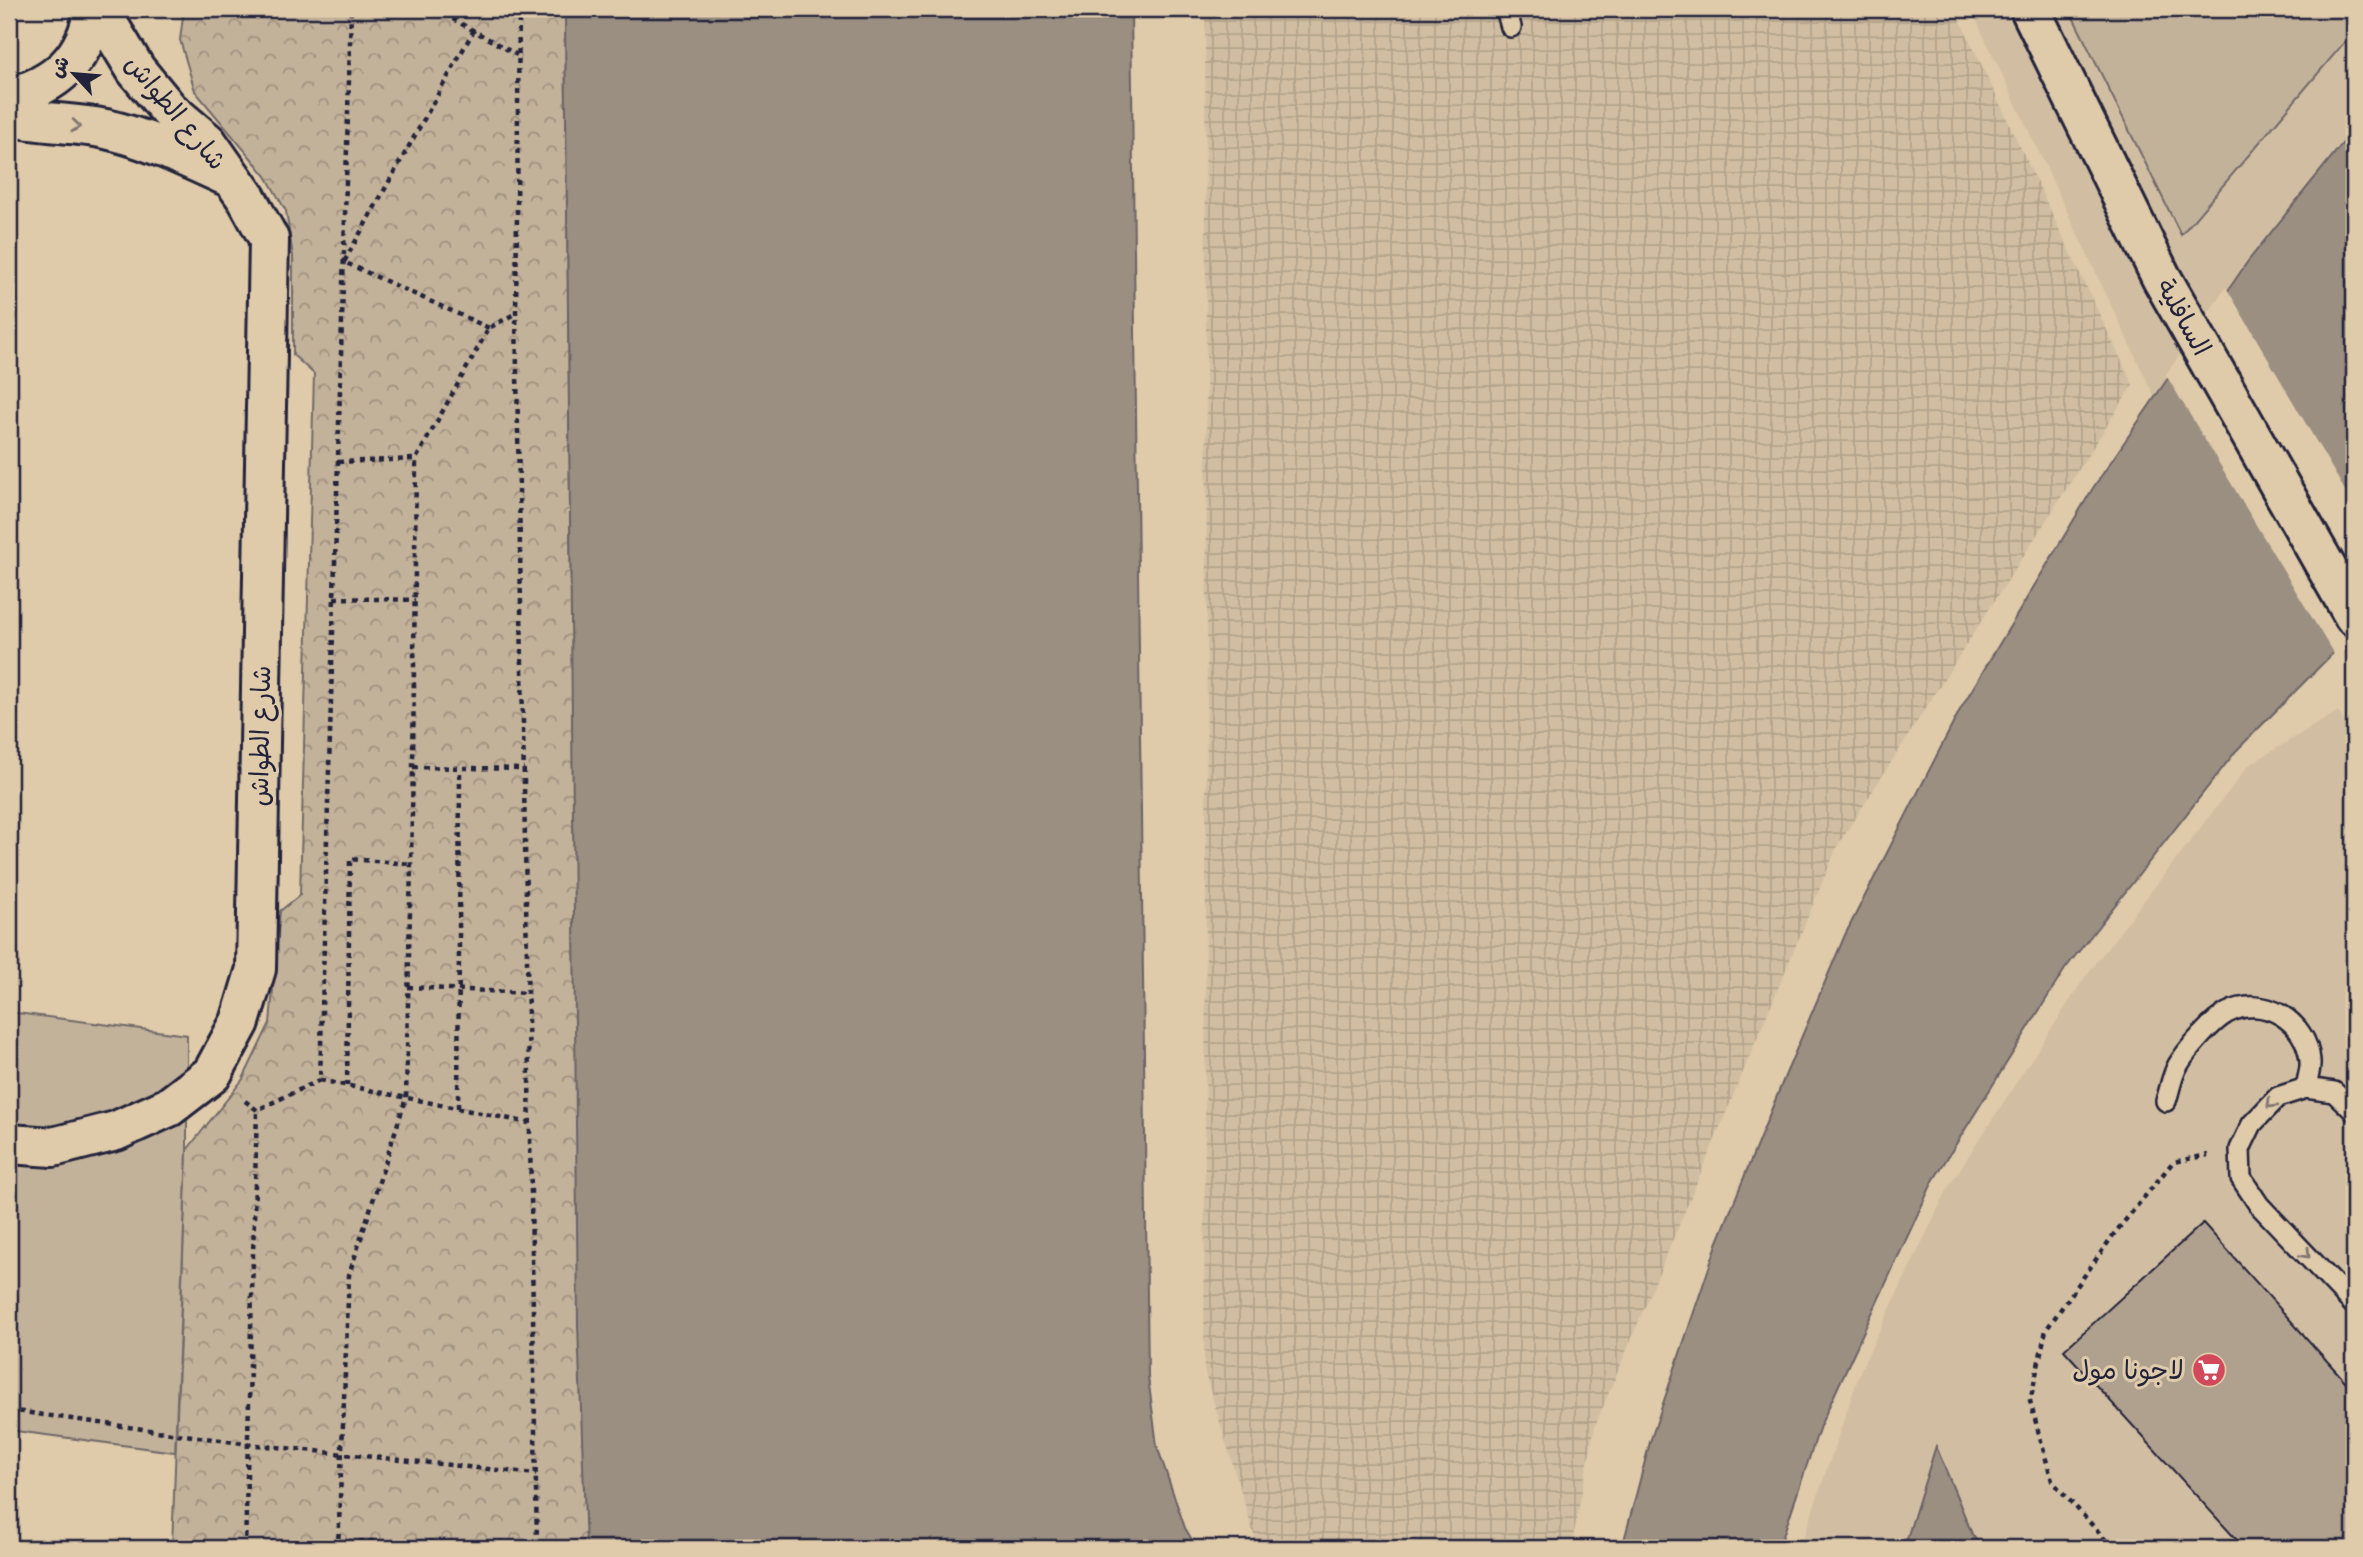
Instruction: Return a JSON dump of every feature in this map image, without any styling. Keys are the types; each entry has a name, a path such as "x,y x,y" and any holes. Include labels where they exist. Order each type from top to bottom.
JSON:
{"street":[{"path":"9,97 30,92 50,81 68,66 82,47 96,9"},
{"name":"شارع الطواش","path":"9,1144 53,1147 116,1131 169,1107 212,1074 240,1022 256,969 269,239 247,199 207,142 169,110 135,70 96,9"},
{"name":"السافلية","path":"2030,9 2161,277 2354,616"},
{"name":"شارع الطواش","path":"9,116 33,122 103,128 140,138 232,178"}],"lane":[{"path":"2166,1101 2178,1066 2200,1037 2227,1013 2253,1007 2283,1014 2302,1033 2310,1061 2306,1088"},
{"path":"2354,1111 2334,1092 2306,1088 2278,1097 2252,1124 2240,1149 2241,1178 2259,1205 2354,1305"}],"path":[{"path":"320,1080 351,9"},
{"path":"435,9 517,55"},
{"path":"339,1541 537,1546 516,313 519,9"},
{"path":"344,262 474,30"},
{"path":"344,262 489,328"},
{"path":"338,1548 349,1275 406,1098 416,459 489,328 516,313"},
{"path":"338,462 416,459"},
{"path":"334,598 415,600"},
{"path":"413,767 524,769"},
{"path":"458,1108 460,769"},
{"path":"347,1086 351,859 411,864"},
{"path":"408,987 527,993"},
{"path":"212,1074 257,1110"},
{"path":"257,1110 320,1080 529,1123"},
{"path":"246,1548 257,1110"},
{"path":"2113,1548 2052,1481 2030,1401 2046,1329 2114,1234 2173,1162 2240,1149"},
{"path":"9,1410 248,1444 536,1474"},
{"path":"393,1541 393,1548"}],"shaded area":[{"path":"565,9 1131,9 1148,1377 1157,1446 1185,1528 1197,1548 586,1548 578,1326"},
{"path":"1205,9 1955,9 2133,385 1838,845 1595,1426 1571,1548 1258,1548 1204,1370 1207,629"},
{"path":"1971,9 2354,9 2354,129 2248,261 2155,398"},
{"path":"2354,129 2354,632 2236,751 2065,969 1933,1181 1820,1426 1779,1548 1622,1548 1650,1442 1717,1244 1845,935 1961,708 2093,488 2248,261"},
{"path":"2338,711 2354,740 2354,1548 1800,1548 1861,1369 1949,1186 2085,977 2249,765"},
{"path":"1936,1446 1972,1534 1982,1548 1904,1548"}],"green space":[{"path":"184,9 565,9 571,588 592,1548 172,1548 187,1150 243,1079 270,1023 280,911 300,895 314,374 293,355 293,256 286,211 266,176 195,91 180,40"},
{"path":"2069,9 2354,9 2354,31 2181,235"},
{"path":"9,1012 187,1035 187,1150 175,1452 9,1430"}],"pier":[{"path":"2226,287 2354,506 2354,637 2335,656 2166,375"}],"building":[{"name":"لاجونا مول","path":"2203,1223 2354,1391 2354,1548 2244,1548 2064,1350"}],"place":[{"name":"لاجونا مول","path":"2209,1370"}]}
